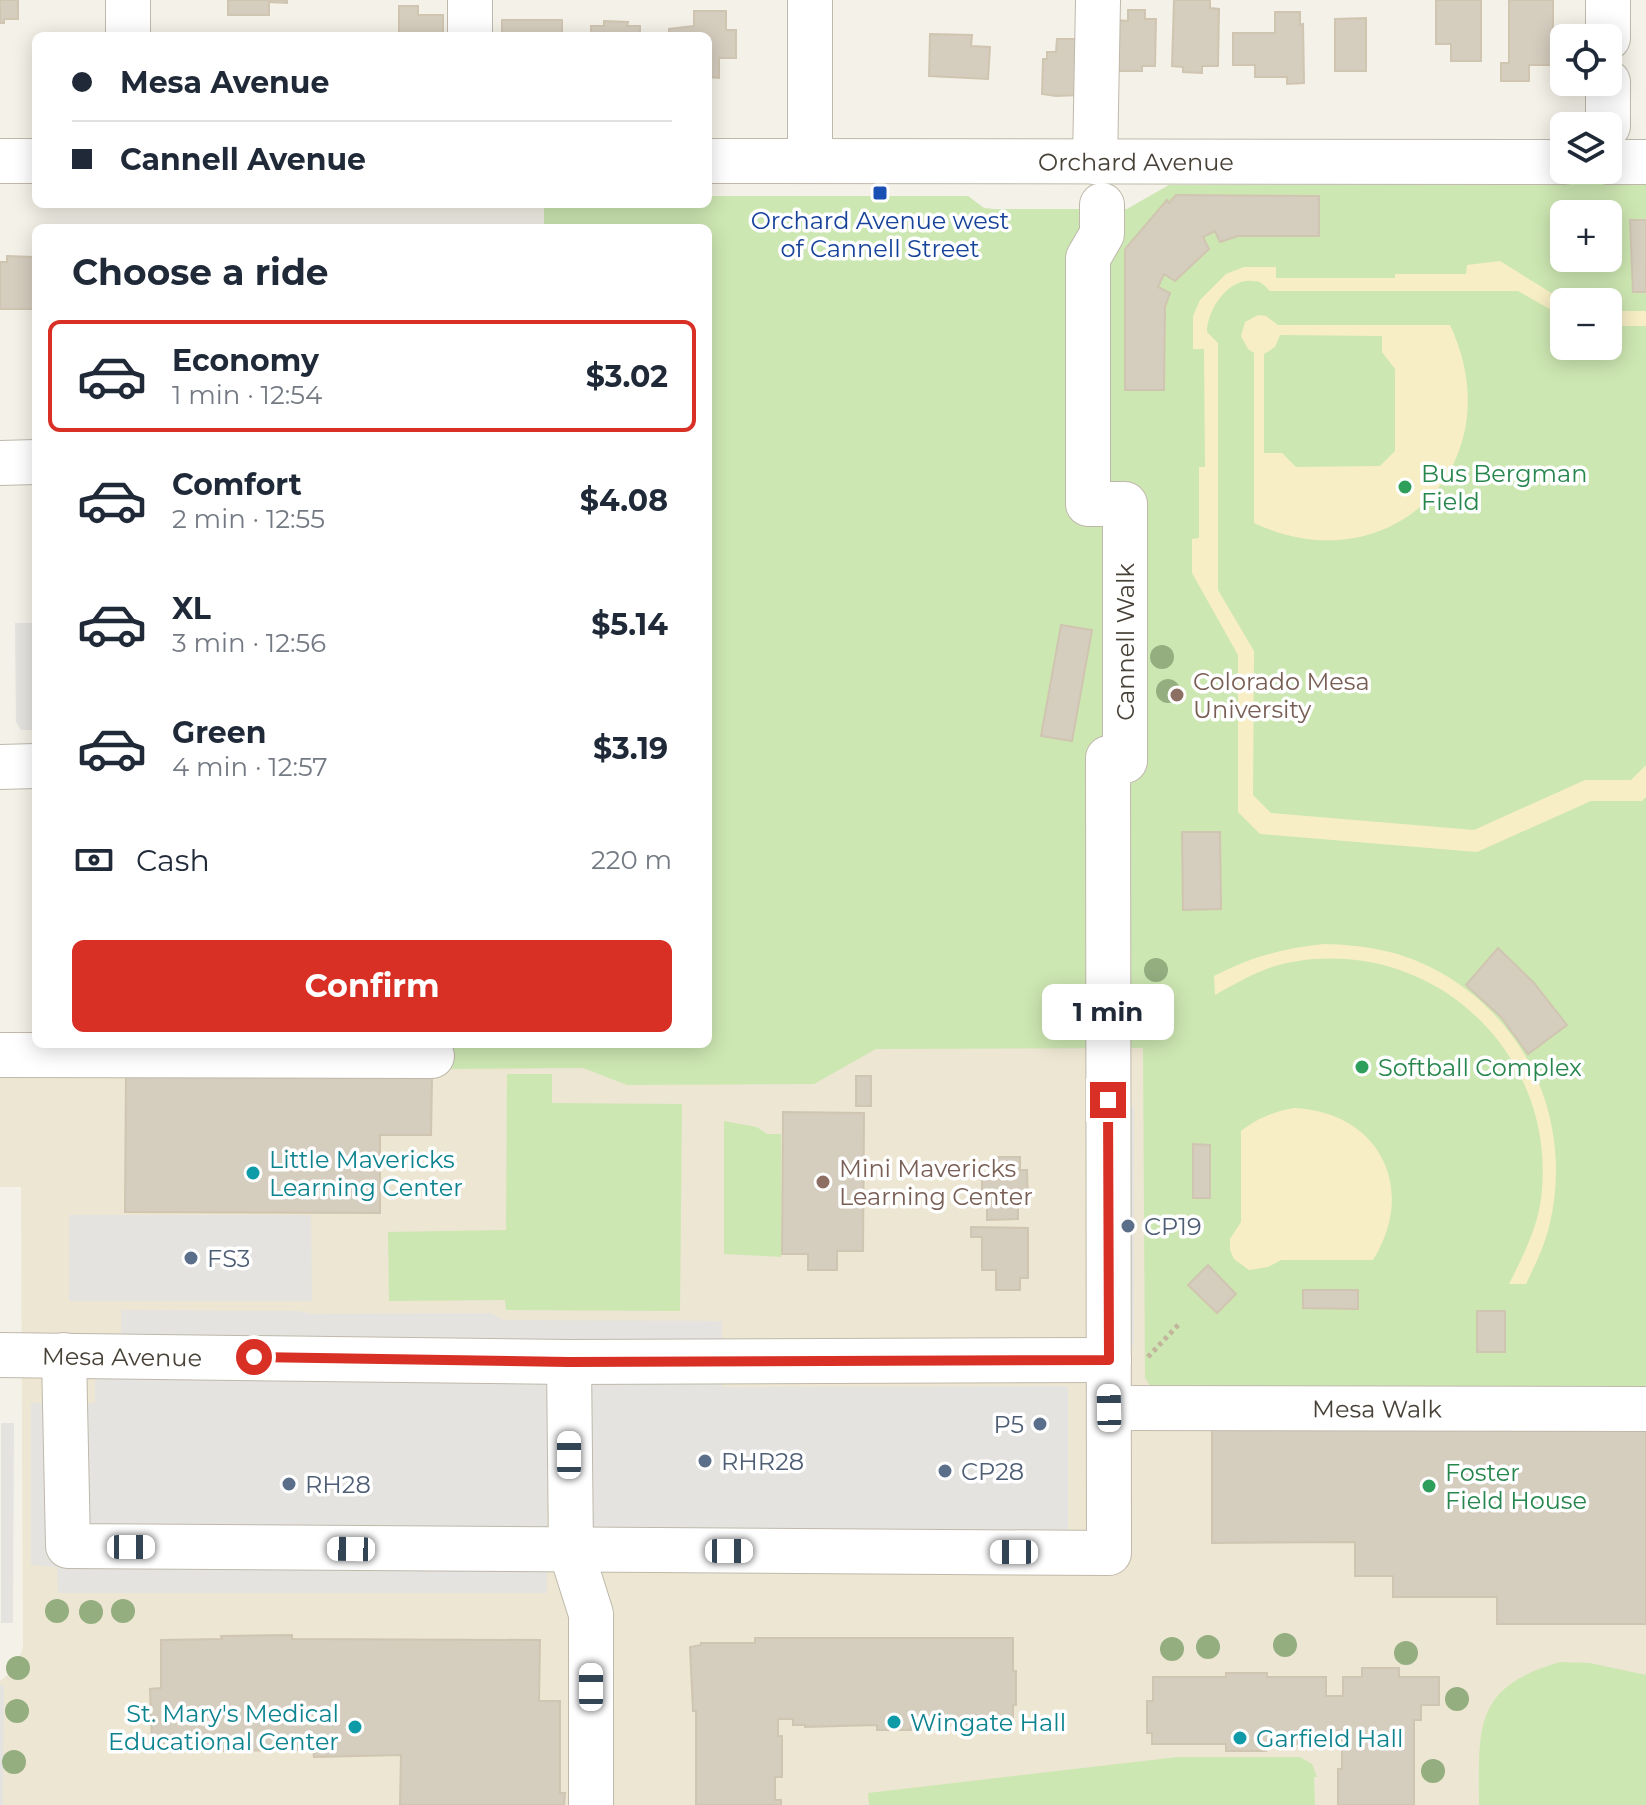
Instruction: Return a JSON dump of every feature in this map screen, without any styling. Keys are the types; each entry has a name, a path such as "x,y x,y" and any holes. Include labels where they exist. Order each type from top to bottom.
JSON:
{"street":[{"path":"128,0 128,32"},
{"path":"470,0 470,32"},
{"path":"810,0 810,161"},
{"path":"1095,162 1098,0"},
{"path":"1608,0 1608,24"},
{"path":"0,161 32,161"},
{"name":"Orchard Avenue","path":"712,161 1550,162"},
{"path":"1622,162 1646,162"},
{"name":"Cannell Walk","path":"1102,205 1102,234 1088,258 1088,504 1125,504 1125,761 1108,758 1108,1100 1125,1362"},
{"path":"0,463 32,462"},
{"path":"0,767 32,766"},
{"path":"0,1055 432,1056"},
{"name":"Mesa Avenue","path":"0,1355 569,1362 1125,1362"},
{"path":"64,1355 68,1546 571,1551 1109,1553 1109,1408 1125,1362"},
{"path":"569,1362 571,1551 591,1614 591,1805"},
{"name":"Mesa Walk","path":"1109,1408 1646,1409"}],"path":[{"path":"1125,1362 1179,1324"}],"shaded area":[{"name":"Colorado Mesa University","path":"1646,184 1646,1805 0,1805 0,1681 13,1671 23,1648 21,1187 0,1187 0,1074 439,1069 665,1048 712,1048 712,224 544,224 544,208 712,208 712,196 968,196 984,208 1127,209 1169,185"},
{"path":"15,623 32,623 32,730 21,730 16,722"},
{"name":"CP19","path":"1122,1107 1134,1107 1134,1345 1122,1345"},
{"name":"FS3","path":"69,1215 311,1215 312,1301 69,1301"},
{"name":"RH28","path":"121,1310 299,1311 313,1314 490,1313 504,1320 722,1321 722,1387 1068,1386 1068,1536 585,1536 585,1387 547,1387 547,1593 58,1593 57,1567 31,1565 31,1403 95,1403 95,1377 121,1376"},
{"path":"1,1423 14,1423 13,1623 1,1623"},
{"path":"4,1685 3,1805 0,1805 0,1686"}],"green space":[{"path":"1646,184 1646,1394 1157,1396 1145,1378 1143,1048 876,1049 814,1084 627,1085 583,1068 443,1069 442,1048 712,1048 712,224 544,224 544,208 712,208 712,196 968,196 984,208 1127,209 1169,185"},
{"path":"507,1074 552,1074 552,1103 682,1104 680,1311 506,1310 505,1300 389,1301 388,1232 506,1230"},
{"path":"724,1121 757,1127 767,1134 781,1134 781,1257 724,1254"},
{"path":"1560,1662 1590,1663 1646,1675 1646,1805 1479,1805 1482,1732 1496,1698 1511,1684 1532,1672"},
{"path":"1178,1757 1300,1757 1312,1764 1317,1777 1314,1777 1315,1805 869,1805 868,1793"}],"sand":[{"path":"1500,261 1550,292 1550,309 1518,291 1270,291 1261,283 1245,281 1228,290 1211,314 1207,332 1218,343 1218,590 1254,651 1253,795 1271,813 1474,830 1585,780 1631,780 1646,765 1646,797 1642,801 1591,801 1477,852 1260,834 1238,812 1238,655 1192,573 1192,539 1199,538 1199,467 1205,467 1204,349 1193,349 1193,316 1200,300 1226,274 1244,267 1276,267 1276,278 1395,278 1395,274 1466,274 1467,265"},
{"path":"1622,311 1646,311 1646,326 1622,326"},
{"path":"1258,315 1266,316 1278,325 1450,325 1466,376 1466,423 1453,465 1428,500 1393,525 1352,538 1304,539 1254,523 1254,353 1241,336 1245,322","holes":["1280,335 1382,336 1382,352 1395,369 1395,451 1380,466 1296,467 1282,453 1264,453 1264,354 1275,347"]},
{"path":"1324,944 1378,950 1405,956 1430,967 1464,988 1493,1013 1517,1043 1536,1076 1548,1112 1555,1149 1555,1188 1549,1227 1526,1284 1509,1284 1529,1242 1539,1210 1542,1147 1530,1099 1509,1056 1479,1019 1442,990 1398,970 1350,959 1287,963 1255,974 1215,995 1214,976 1227,969 1268,954"},
{"path":"1294,1108 1324,1113 1349,1123 1368,1139 1382,1158 1390,1181 1392,1206 1386,1233 1373,1260 1281,1260 1268,1267 1249,1270 1234,1259 1230,1239 1241,1222 1241,1131 1266,1116"}],"building":[{"path":"0,0 18,0 18,19 4,19 4,23 0,23"},
{"path":"228,0 287,0 287,3 269,2 269,15 228,15"},
{"path":"1174,0 1210,0 1210,8 1219,9 1218,66 1202,66 1202,73 1183,72 1183,67 1172,66"},
{"path":"1436,0 1481,0 1481,61 1451,61 1451,44 1436,44"},
{"path":"1509,0 1553,0 1550,65 1529,65 1529,81 1501,81 1501,63 1509,63"},
{"path":"399,6 418,6 418,15 443,15 443,32 399,32"},
{"path":"1128,10 1145,10 1145,19 1156,19 1155,66 1142,66 1142,71 1117,71 1118,20 1128,21"},
{"path":"694,11 726,11 726,30 736,30 736,58 719,58 719,78 712,77 712,32 669,32 669,29 694,26"},
{"path":"1275,12 1300,12 1304,83 1287,84 1287,77 1255,77 1255,65 1233,65 1233,33 1275,33"},
{"path":"1366,18 1366,71 1335,71 1335,19"},
{"path":"502,20 562,20 562,32 502,32"},
{"path":"604,21 628,22 627,26 640,26 640,32 591,32 591,26 604,26"},
{"path":"930,34 972,35 971,46 990,47 988,79 929,76"},
{"path":"1057,39 1081,39 1080,95 1042,94 1043,59 1047,59 1047,52 1056,52"},
{"path":"1176,195 1319,196 1319,236 1238,236 1220,242 1215,231 1203,237 1209,249 1175,281 1164,274 1158,287 1170,293 1165,307 1164,390 1125,390 1125,249 1167,200 1169,203"},
{"path":"1630,220 1646,220 1646,292 1633,292"},
{"path":"7,256 32,257 32,309 0,309 0,262 7,262"},
{"path":"1061,625 1092,630 1072,741 1041,736"},
{"path":"1182,832 1220,832 1221,909 1183,910"},
{"path":"1498,948 1534,983 1567,1025 1528,1054 1501,1017 1466,985"},
{"name":"Little Mavericks Learning Center","path":"126,1075 432,1077 431,1135 380,1135 380,1213 125,1212"},
{"path":"856,1076 871,1076 871,1106 856,1106"},
{"name":"Mini Mavericks Learning Center","path":"783,1112 864,1113 863,1251 837,1251 837,1270 808,1270 808,1254 782,1254"},
{"path":"1193,1144 1210,1145 1210,1198 1193,1198"},
{"path":"995,1157 1020,1157 1020,1170 1027,1170 1028,1206 1018,1206 1018,1219 987,1220 987,1205 982,1205 982,1177 995,1177"},
{"path":"971,1227 1028,1228 1028,1278 1020,1278 1020,1290 996,1290 996,1270 982,1270 982,1237 971,1237"},
{"path":"1208,1265 1236,1294 1217,1313 1188,1285"},
{"path":"1303,1290 1358,1290 1358,1309 1303,1308"},
{"path":"1477,1311 1505,1311 1505,1352 1477,1352"},
{"name":"Foster Field House","path":"1646,1415 1646,1624 1497,1624 1497,1597 1393,1597 1393,1576 1355,1576 1355,1542 1212,1543 1212,1430"},
{"name":"St. Mary's Medical Educational Center","path":"292,1635 292,1639 540,1640 539,1701 560,1701 560,1793 565,1793 564,1805 400,1805 401,1755 314,1757 313,1750 196,1751 195,1743 152,1743 150,1689 161,1688 161,1640"},
{"name":"Wingate Hall","path":"755,1638 1013,1638 1016,1705 1013,1705 1013,1720 995,1720 995,1724 981,1724 981,1727 921,1727 921,1724 911,1724 911,1730 877,1730 877,1725 805,1727 793,1725 793,1719 778,1719 778,1736 782,1736 782,1777 775,1777 775,1800 781,1800 781,1805 696,1805 696,1711 693,1711 690,1647 701,1643 755,1643"},
{"name":"Garfield Hall","path":"1362,1668 1399,1668 1399,1677 1439,1677 1439,1705 1421,1705 1421,1720 1414,1720 1414,1805 1338,1805 1342,1730 1328,1730 1328,1744 1266,1744 1266,1751 1226,1751 1226,1744 1152,1744 1152,1733 1147,1733 1147,1701 1153,1701 1153,1677 1226,1677 1226,1673 1267,1673 1267,1677 1326,1677 1326,1696 1343,1696 1343,1677 1362,1677"}],"place":[{"name":"Orchard Avenue west of Cannell Street","path":"880,193"},
{"name":"Bus Bergman Field","path":"1405,487"},
{"name":"Colorado Mesa University","path":"1177,695"},
{"name":"Softball Complex","path":"1362,1067"},
{"name":"Little Mavericks Learning Center","path":"253,1173"},
{"name":"Mini Mavericks Learning Center","path":"823,1182"},
{"name":"CP19","path":"1128,1226"},
{"name":"FS3","path":"191,1258"},
{"name":"P5","path":"1040,1424"},
{"name":"RHR28","path":"705,1461"},
{"name":"CP28","path":"945,1471"},
{"name":"RH28","path":"289,1484"},
{"name":"Foster Field House","path":"1429,1486"},
{"name":"Wingate Hall","path":"894,1722"},
{"name":"St. Mary's Medical Educational Center","path":"355,1727"},
{"name":"Garfield Hall","path":"1240,1738"}],"route":[{"path":"254,1357 569,1362 1109,1360 1108,1100"}]}
